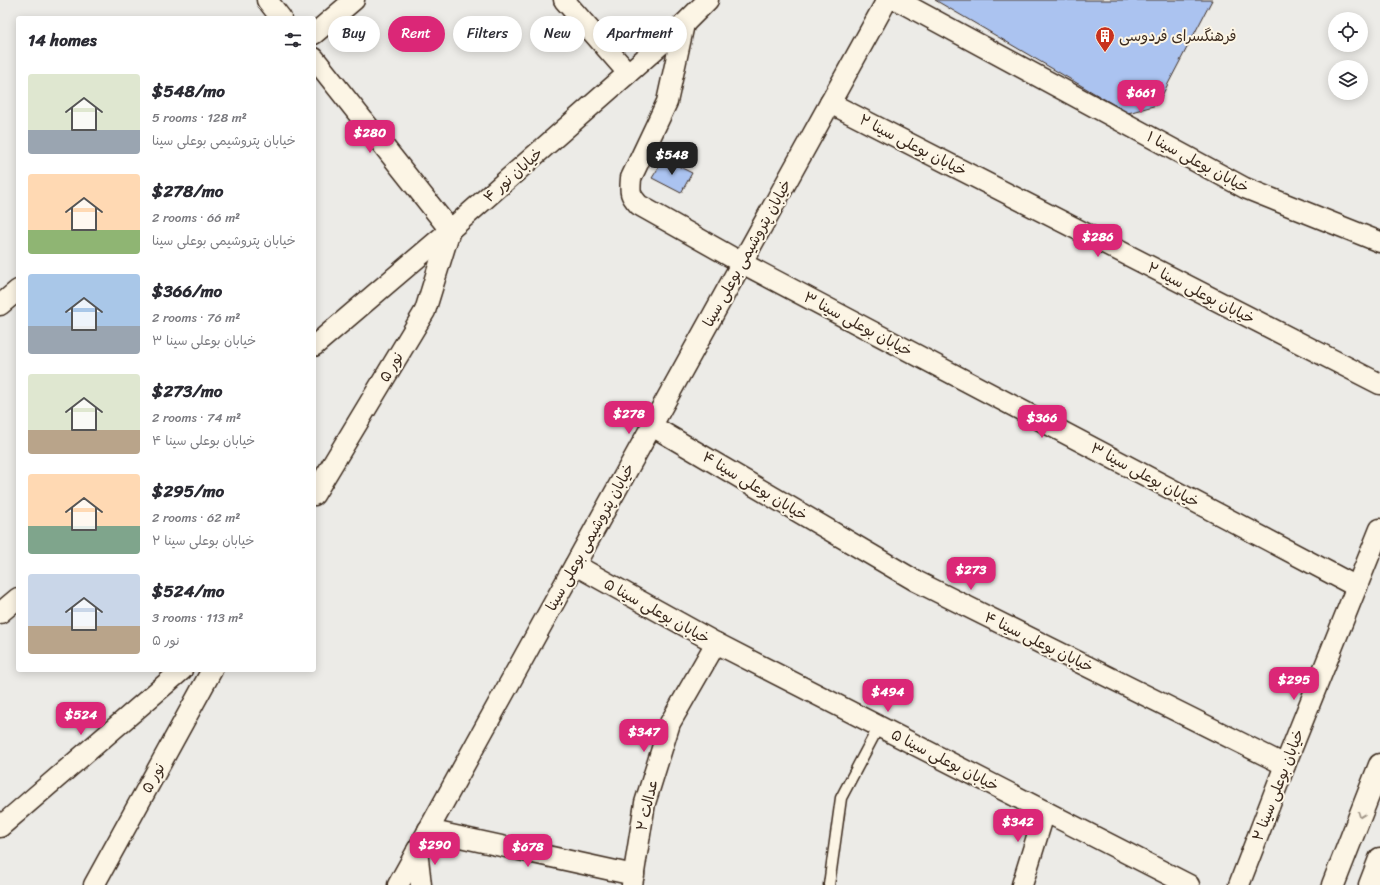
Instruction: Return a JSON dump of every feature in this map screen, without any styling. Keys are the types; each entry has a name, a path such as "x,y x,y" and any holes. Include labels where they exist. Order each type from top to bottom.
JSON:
{"street":[{"path":"267,0 279,16"},
{"path":"316,32 354,0"},
{"path":"564,0 628,73"},
{"name":"خیابان نور ۴","path":"687,21 708,0"},
{"name":"خیابان پتروشیمی بوعلی سینا","path":"398,885 887,0"},
{"name":"خیابان بوعلی سینا ۱","path":"897,0 1245,188 1380,242"},
{"name":"خیابان نور ۴","path":"316,344 450,230 652,52"},
{"name":"خیابان بوعلی سینا ۳","path":"678,52 667,102 631,178 630,192 639,205 742,263 1357,587"},
{"path":"316,61 450,230"},
{"name":"خیابان بوعلی سینا ۲","path":"830,103 1380,384"},
{"name":"نور ۵","path":"316,492 425,311 450,230"},
{"path":"0,305 16,292"},
{"name":"خیابان بوعلی سینا ۴","path":"652,426 916,581 1285,765"},
{"name":"خیابان بوعلی سینا ۲","path":"1239,885 1285,765 1380,529"},
{"name":"خیابان بوعلی سینا ۵","path":"575,565 716,643 1189,885"},
{"path":"0,613 16,600"},
{"name":"عدالت ۲","path":"633,880 646,803 670,723 716,643"},
{"path":"0,827 180,672"},
{"name":"نور ۵","path":"94,885 211,672"},
{"path":"1334,885 1380,765"},
{"path":"1022,885 1046,811"},
{"path":"428,830 633,880"},
{"path":"417,850 421,885"},
{"path":"1370,885 1380,859"}],"lane":[{"path":"829,885 841,798 879,726"}],"building":[{"name":"فرهنگسرای فردوسی","path":"935,0 1212,0 1157,105 1128,113"},
{"path":"664,159 692,173 681,193 652,178"}],"place":[{"name":"فرهنگسرای فردوسی","path":"1105,53"}]}
